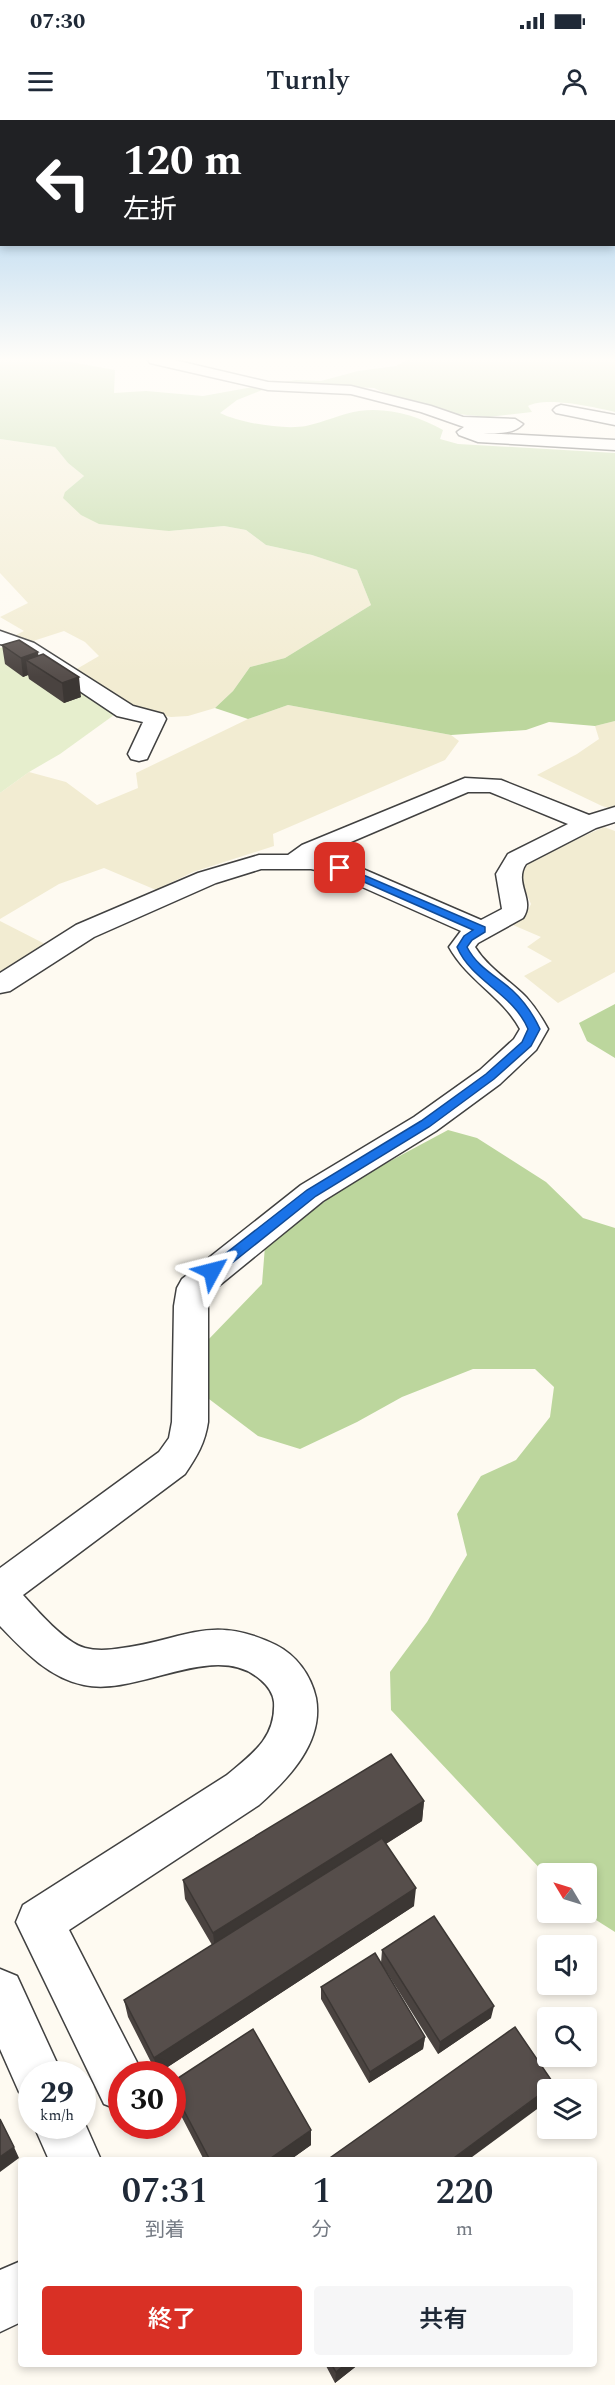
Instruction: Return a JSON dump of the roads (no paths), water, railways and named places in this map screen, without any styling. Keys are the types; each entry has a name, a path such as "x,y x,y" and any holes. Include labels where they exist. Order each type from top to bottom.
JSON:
{"street":[{"path":"0,637 27,647 125,711 155,719 138,754"},
{"path":"296,861 311,850 465,785 493,785 601,818"},
{"path":"0,1590 172,1463 187,1441 190,1422 191,1306 194,1288 312,1193 425,1124 490,1077 526,1044 534,1029 529,1016 508,993 466,957 462,947 468,938 514,913 517,904 507,876 510,866 517,859 601,818"},
{"path":"0,985 86,931 207,878 259,862 296,861 340,868 481,930"},
{"path":"0,1599 57,1654 84,1667 123,1667 198,1647 226,1646 255,1653 280,1669 294,1691 297,1717 286,1748 265,1770 243,1790 40,1922 110,2061"},
{"path":"0,1993 31,2061"},
{"path":"66,2139 74,2157"},
{"path":"0,2304 18,2290"}]}
